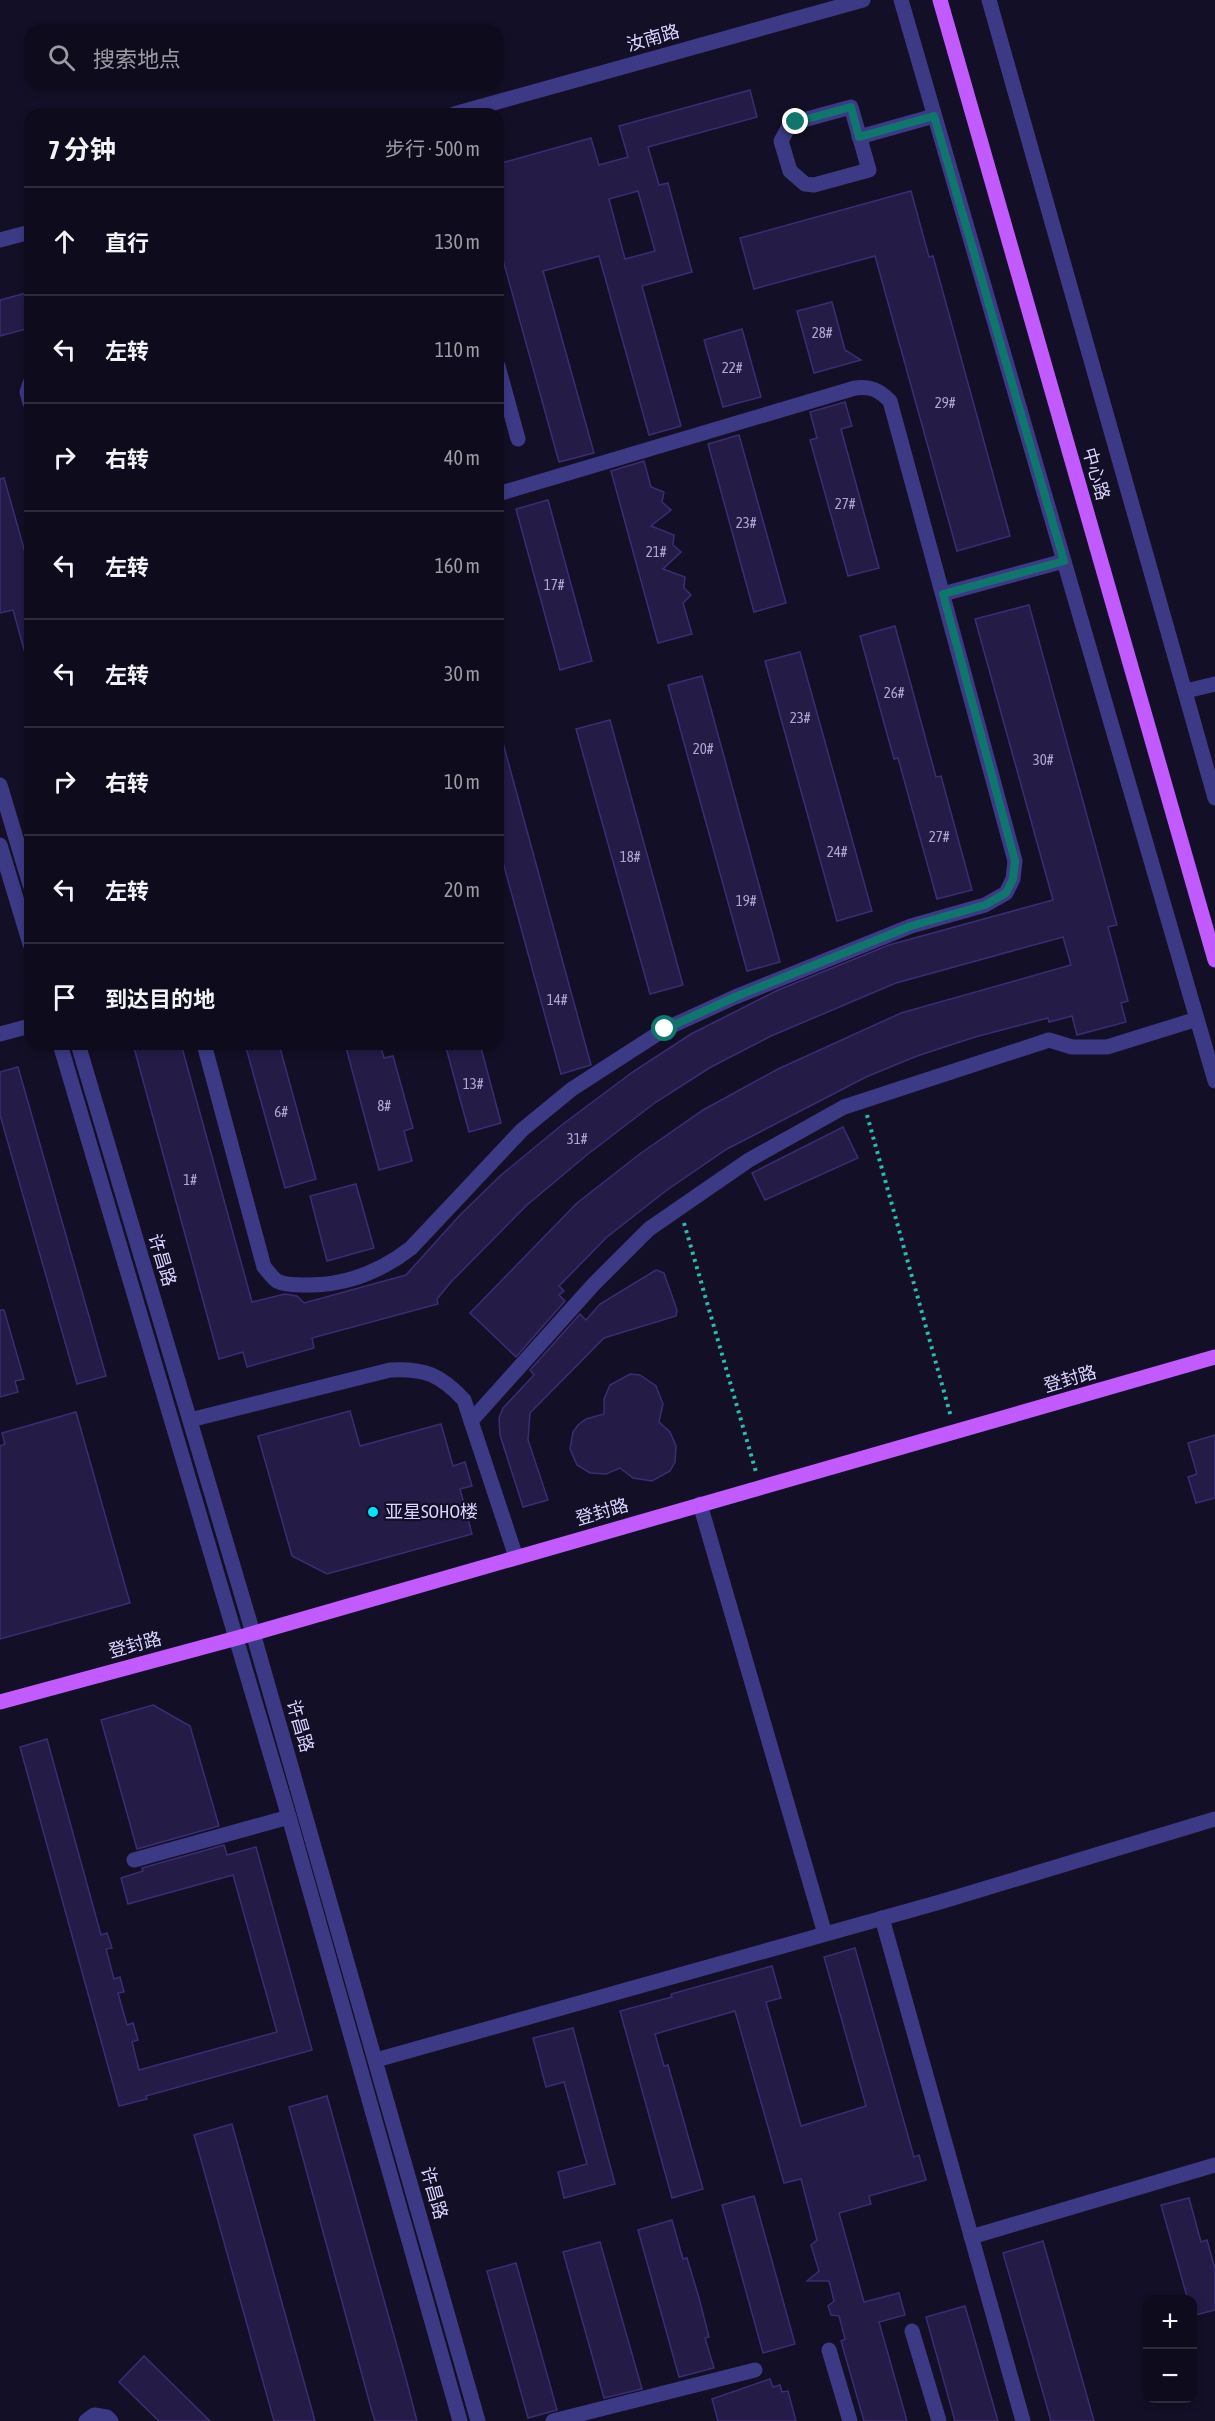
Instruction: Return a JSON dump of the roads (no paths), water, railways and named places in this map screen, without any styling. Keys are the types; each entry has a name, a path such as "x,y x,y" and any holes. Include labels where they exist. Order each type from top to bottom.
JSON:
{"main road":[{"name":"中心路","path":"940,0 1215,960"},
{"name":"登封路","path":"0,1702 237,1638 1215,1358"}],"street":[{"name":"汝南路","path":"475,108 863,0"},
{"path":"901,0 1215,1081"},
{"path":"989,0 1215,798"},
{"path":"851,107 859,137 868,170 814,185 805,184 790,171 781,141 788,128 796,122 851,107"},
{"path":"859,137 934,116"},
{"path":"0,240 24,234"},
{"path":"206,1050 264,1267 278,1281 321,1286 370,1274 398,1258 522,1130 572,1089 665,1029 735,997 911,926 985,905 1006,893 1013,879 1015,861 890,401 870,386 855,388 504,492"},
{"path":"504,388 518,439"},
{"path":"943,594 1064,561"},
{"path":"1186,692 1215,684"},
{"path":"0,785 24,849"},
{"path":"0,845 24,924"},
{"path":"471,1421 617,1259 649,1229 749,1160 802,1129 844,1107 863,1100 1049,1040 1072,1047 1107,1047 1197,1019"},
{"path":"0,1034 24,1028"},
{"name":"许昌路","path":"62,1050 289,1817 460,2421"},
{"name":"许昌路","path":"80,1050 253,1633 478,2421"},
{"path":"189,1419 390,1370 413,1369 448,1383 464,1400 516,1557"},
{"path":"700,1504 825,1934"},
{"path":"134,1860 289,1817"},
{"path":"376,2060 882,1918 1215,1819"},
{"path":"882,1918 1023,2421"},
{"path":"972,2236 1215,2165"},
{"path":"912,2331 939,2421"},
{"path":"829,2349 850,2421"},
{"path":"553,2421 583,2417 755,2370"},
{"path":"86,2421 94,2415 107,2417 111,2421"}],"place":[{"name":"亚星SOHO楼","path":"373,1512"}]}
